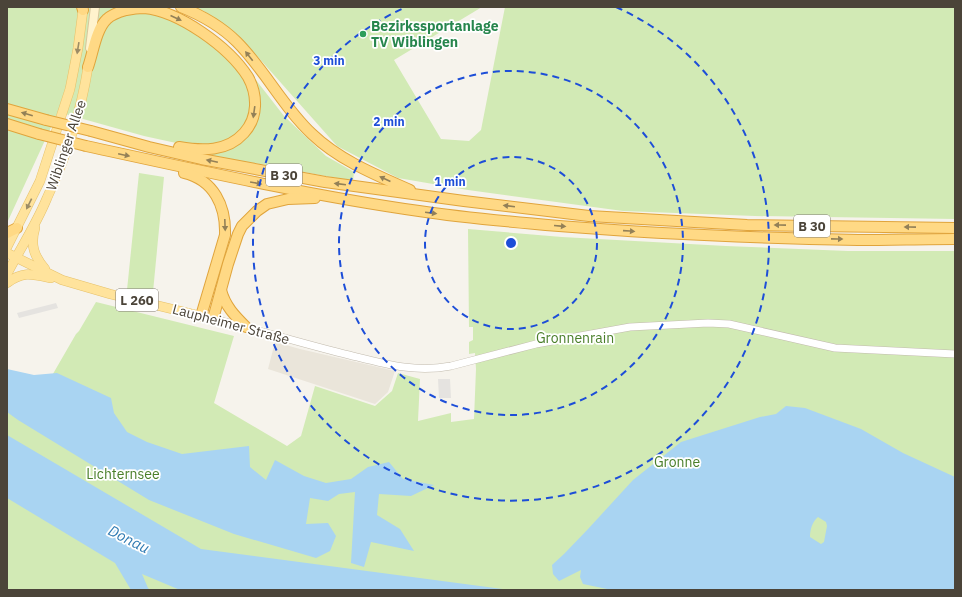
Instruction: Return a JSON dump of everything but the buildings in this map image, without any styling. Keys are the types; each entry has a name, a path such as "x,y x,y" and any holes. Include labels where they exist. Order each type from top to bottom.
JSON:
{"highway":[{"path":"181,7 208,20 237,41 247,52 287,107 313,135 336,153 384,179 421,194"},
{"path":"88,67 100,28 106,19 121,11 142,8 157,10 190,25 206,35 236,62 248,78 255,96 255,115 249,128 238,139 218,149 196,150 169,146 149,147"},
{"name":"B 30","path":"7,109 149,147 251,169 310,180 472,202 589,216 675,222 747,225 955,228"},
{"name":"B 30","path":"7,124 86,146 247,181 337,198 419,211 492,220 714,236 859,240 955,239"},
{"path":"163,163 173,170 200,179 217,197 223,208 226,221 225,235 201,316"},
{"path":"213,319 238,234 242,226 257,210 267,204 288,198 337,198"},
{"path":"7,233 17,228"},
{"path":"221,289 224,300 229,308 246,327"}],"main road":[{"name":"Wiblinger Allee","path":"7,274 47,199 62,163 84,94 95,7"},
{"name":"Wiblinger Allee","path":"7,247 40,181 70,89 78,48 82,8"},
{"name":"L 260","path":"38,217 33,234 33,249 36,257 47,272"},
{"name":"Laupheimer Straße","path":"7,253 62,280 110,294 213,319"},
{"path":"7,283 17,276 25,274 33,274 62,280"}],"street":[{"name":"Laupheimer Straße","path":"213,319 395,366 420,369 438,369 536,344 630,327 708,323 729,324 835,348 955,354"}],"shaded area":[{"path":"56,303 58,308 19,318 17,313"},
{"path":"275,342 395,371 388,392 375,404 268,369"},
{"path":"438,379 450,379 451,398 439,398"}],"green space":[{"path":"7,7 158,7 198,24 238,57 284,116 326,156 354,172 353,181 215,156 199,148 144,136 58,112 7,223"},
{"path":"193,7 482,7 394,60 441,139 469,141 481,130 505,7 955,7 955,219 755,216 623,211 468,190 398,178 337,146 258,57 204,11"},
{"path":"139,173 164,177 153,292 127,290"},
{"path":"468,229 562,237 726,246 848,251 955,251 955,590 7,590 7,370 50,379 96,302 234,336 214,403 287,446 301,436 315,386 375,406 392,391 398,373 420,379 418,421 451,413 451,422 474,419 476,369 475,353 469,354 469,342 473,340 473,327 469,327"}],"water":[{"path":"7,369 34,375 57,373 111,398 114,413 127,432 147,442 182,454 249,446 250,467 266,480 275,460 304,476 326,483 351,479 368,467 389,462 403,479 434,485 411,496 379,494 377,515 400,529 414,551 371,542 364,567 351,563 355,492 339,494 328,501 310,498 306,524 328,523 336,536 330,551 316,558 234,534 149,500 7,412"},
{"name":"Gronne","path":"786,406 805,408 861,429 903,453 955,477 955,590 612,590 583,584 580,577 581,570 559,581 553,574 552,565 589,528 633,480 681,442 760,417 776,414","holes":["818,517 826,522 827,526 824,542 821,544 810,537 811,529 814,521"]},
{"name":"Donau","path":"7,435 201,549 510,590 180,590 142,574 150,590 131,590 115,563 7,498"}],"place":[{"name":"Bezirkssportanlage TV Wiblingen","path":"363,34"}],"park label":[{"name":"Gronnenrain","path":"575,338"},
{"name":"Lichternsee","path":"123,474"}]}
